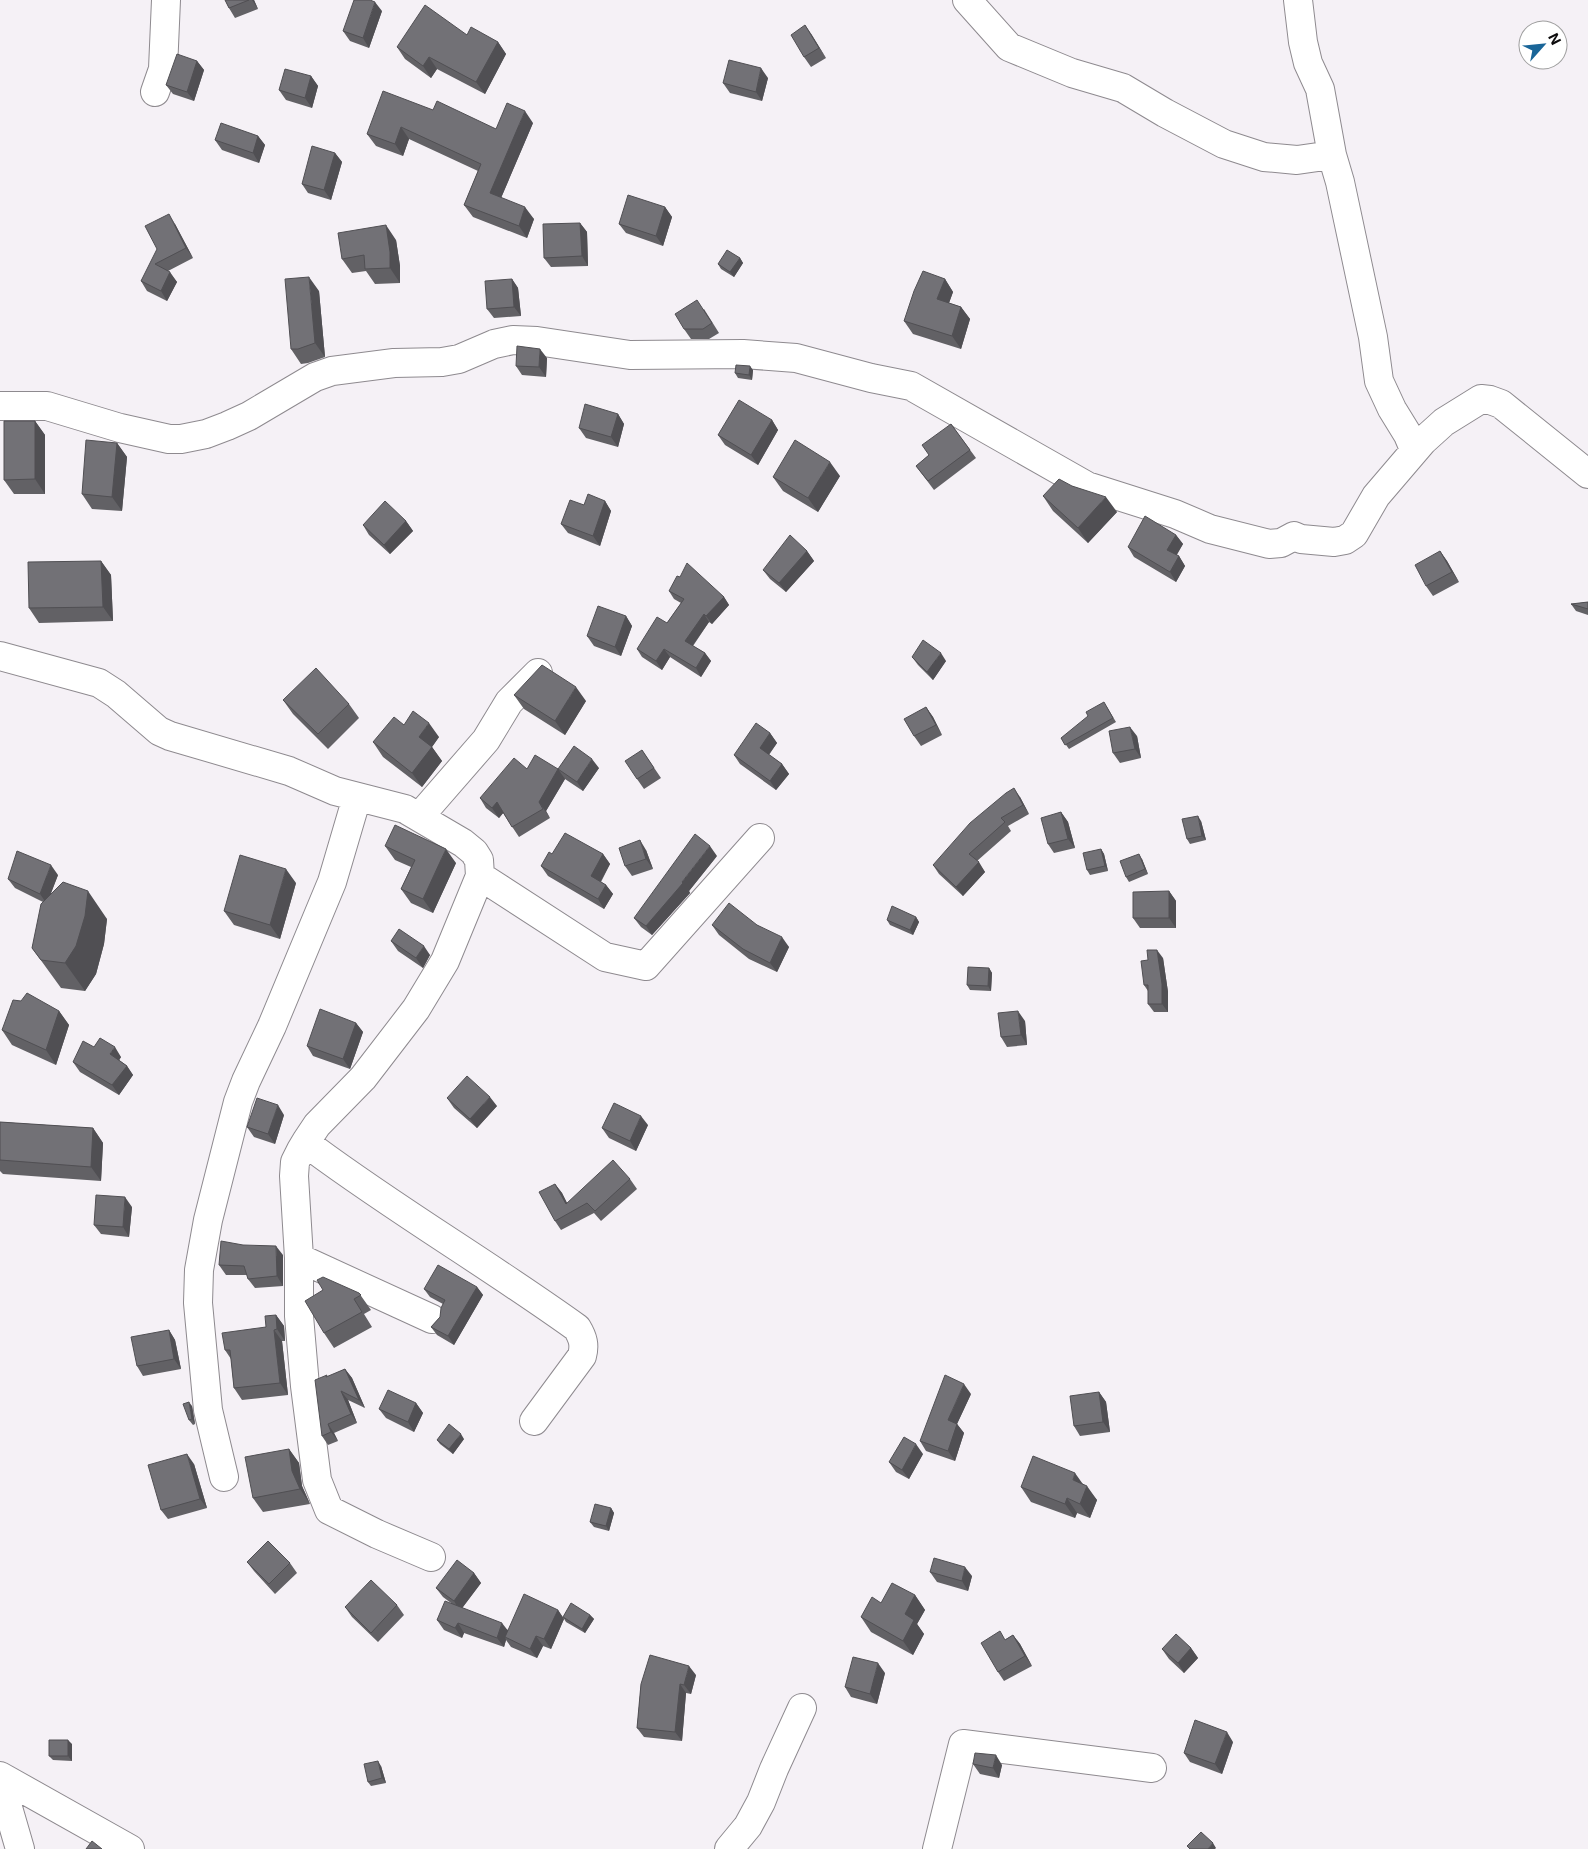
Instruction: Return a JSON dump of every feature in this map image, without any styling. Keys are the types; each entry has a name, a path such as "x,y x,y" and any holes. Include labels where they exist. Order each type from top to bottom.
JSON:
{"street":[{"path":"155,92 163,70 166,0"},
{"path":"967,0 1010,47 1072,73 1123,88 1224,144 1264,157 1297,160 1332,155"},
{"path":"1298,0 1303,42 1308,63 1320,89 1332,155 1340,182 1373,337 1379,381 1414,449"},
{"path":"0,406 47,406 120,428 168,439 181,440 199,436 249,416 315,377 332,371 394,363 423,363 459,359 494,344 513,340 537,341 630,356 743,354 796,358 871,378 911,386 1087,486 1175,514 1210,529 1269,544 1282,543 1294,536 1301,539 1334,542 1350,537 1354,534 1362,517 1376,496 1414,449 1444,422 1481,399 1501,404 1588,474"},
{"path":"0,656 99,683 159,731 170,736 290,771 334,791 393,805 419,817 463,843 474,852 479,860 480,876 445,961 416,1009 364,1078 317,1125 300,1150 295,1162 294,1176 299,1258 299,1316 305,1386 317,1480 324,1500 329,1510 342,1517 430,1557"},
{"path":"419,817 486,740 509,702 538,672"},
{"path":"224,1477 208,1410 198,1303 199,1270 208,1220 238,1102 332,882 357,797"},
{"path":"480,876 605,957 646,966 760,838"},
{"path":"307,1140 314,1149 368,1189 419,1221 577,1328 582,1336 584,1347 582,1356 534,1421"},
{"path":"299,1258 432,1319"},
{"path":"730,1849 748,1826 762,1802 802,1708"},
{"path":"937,1849 963,1744 1152,1768"},
{"path":"0,1776 130,1849"},
{"path":"0,1780 20,1849"}],"building":[{"path":"225,0 249,0 229,8"},
{"path":"354,0 370,0 375,2 363,38 343,31"},
{"path":"425,5 467,35 471,27 498,42 476,82 429,57 423,66 397,47"},
{"path":"805,25 819,48 804,57 791,35"},
{"path":"177,54 197,61 187,92 166,85"},
{"path":"729,60 761,68 756,92 723,83"},
{"path":"285,69 311,76 305,98 279,90"},
{"path":"383,91 433,110 437,101 496,129 507,103 525,111 490,193 525,207 519,226 464,205 481,164 401,127 395,144 367,134"},
{"path":"221,123 258,136 253,153 215,140"},
{"path":"312,146 335,153 324,190 302,184"},
{"path":"628,195 665,207 656,236 619,224"},
{"path":"169,214 186,248 155,264 170,272 161,291 141,281 157,249 145,226"},
{"path":"580,223 582,256 544,258 543,224"},
{"path":"386,225 390,268 365,269 364,255 342,259 338,233"},
{"path":"727,250 740,258 730,272 718,264"},
{"path":"923,271 945,279 937,299 961,307 952,336 904,321"},
{"path":"309,277 315,343 298,349 291,349 285,279"},
{"path":"512,279 514,307 487,309 485,281"},
{"path":"697,300 712,323 703,329 684,329 675,314"},
{"path":"517,346 540,349 539,367 516,366"},
{"path":"736,365 750,366 749,375 735,373"},
{"path":"739,400 772,420 751,455 718,435"},
{"path":"585,404 618,414 611,437 579,428"},
{"path":"4,421 35,421 35,479 4,480"},
{"path":"951,424 970,450 928,481 916,466 929,455 922,445"},
{"path":"86,440 117,443 112,497 82,494"},
{"path":"795,440 830,462 808,498 773,477"},
{"path":"1059,479 1072,486 1106,497 1078,528 1043,496"},
{"path":"588,494 605,501 593,536 561,524 570,500 584,505"},
{"path":"385,501 406,521 384,545 363,525"},
{"path":"1145,516 1176,535 1167,550 1179,556 1170,572 1128,547"},
{"path":"790,535 807,551 779,583 763,570"},
{"path":"1440,551 1452,572 1426,586 1415,565"},
{"path":"101,561 103,607 29,608 28,562"},
{"path":"687,563 724,597 706,616 704,614 685,641 705,653 696,668 664,649 656,661 637,649 657,617 667,623 684,599 669,591 677,576 680,577"},
{"path":"1588,602 1588,609 1571,604"},
{"path":"598,606 626,616 615,647 587,636"},
{"path":"923,640 941,653 927,672 912,657"},
{"path":"542,665 576,687 555,721 514,695"},
{"path":"316,668 349,704 318,734 283,700"},
{"path":"1104,702 1113,718 1065,745 1061,738 1088,716 1086,712"},
{"path":"926,707 936,725 914,736 904,719"},
{"path":"413,711 429,723 419,737 432,747 412,773 373,742 394,717 404,725"},
{"path":"756,723 770,733 760,748 782,764 770,781 734,755"},
{"path":"1130,727 1135,749 1113,753 1109,731"},
{"path":"574,746 592,759 577,782 558,769"},
{"path":"642,750 654,768 637,779 625,761"},
{"path":"535,755 558,769 539,802 543,809 512,827 497,802 492,808 480,798 514,758 527,769"},
{"path":"1014,788 1023,805 1001,818 1005,822 969,854 979,862 956,887 933,865 970,823"},
{"path":"1061,812 1068,839 1048,844 1041,818"},
{"path":"1198,816 1202,836 1187,839 1182,819"},
{"path":"395,825 446,849 423,899 401,889 415,860 385,846"},
{"path":"565,833 603,854 591,876 606,885 598,899 541,866 549,852 552,854"},
{"path":"695,834 710,846 683,883 646,926 634,918"},
{"path":"640,840 646,859 625,866 619,848"},
{"path":"1101,849 1105,866 1087,870 1083,853"},
{"path":"17,851 51,865 40,894 8,879"},
{"path":"1139,854 1145,869 1126,877 1120,861"},
{"path":"240,855 286,869 270,925 224,911"},
{"path":"63,882 88,891 85,916 76,946 65,963 41,960 32,948 41,904"},
{"path":"1169,891 1169,918 1133,918 1133,892"},
{"path":"729,903 757,925 782,937 770,963 743,949 712,925"},
{"path":"892,906 916,917 910,930 887,920"},
{"path":"399,929 424,946 416,958 391,941"},
{"path":"1147,950 1157,950 1162,984 1162,1004 1148,1004 1148,985 1144,985 1141,961 1148,960"},
{"path":"968,967 989,968 988,986 967,985"},
{"path":"27,993 59,1011 46,1050 2,1030 13,1000 21,1001"},
{"path":"320,1009 356,1023 343,1059 307,1046"},
{"path":"1018,1011 1021,1035 1001,1037 998,1013"},
{"path":"100,1038 115,1047 110,1054 127,1066 112,1085 73,1062 83,1041 94,1047"},
{"path":"467,1076 490,1097 470,1119 447,1098"},
{"path":"257,1098 278,1105 268,1134 247,1127"},
{"path":"614,1103 641,1116 630,1141 602,1128"},
{"path":"0,1122 93,1128 91,1167 0,1160"},
{"path":"613,1160 630,1179 595,1211 587,1203 555,1221 539,1192 555,1184 566,1204"},
{"path":"96,1195 125,1197 123,1227 94,1225"},
{"path":"221,1241 243,1245 276,1246 277,1276 248,1279 244,1266 219,1265"},
{"path":"438,1265 477,1287 448,1336 431,1327 440,1317 441,1308 445,1300 424,1289"},
{"path":"323,1277 359,1293 361,1295 354,1299 362,1312 324,1333 305,1301 323,1290 317,1280"},
{"path":"276,1315 277,1329 274,1330 280,1383 234,1388 230,1350 225,1350 222,1333 266,1327 265,1316"},
{"path":"169,1330 174,1359 137,1366 131,1337"},
{"path":"345,1369 359,1400 341,1391 351,1414 328,1424 331,1432 322,1436 315,1380"},
{"path":"945,1375 964,1384 948,1420 957,1424 948,1451 920,1441"},
{"path":"388,1390 416,1403 408,1422 379,1409"},
{"path":"1099,1392 1103,1422 1074,1426 1070,1396"},
{"path":"189,1402 192,1419 189,1420 183,1404"},
{"path":"449,1424 461,1434 449,1449 437,1440"},
{"path":"904,1437 916,1444 902,1470 889,1462"},
{"path":"289,1449 292,1471 300,1489 253,1498 245,1457"},
{"path":"187,1454 200,1499 161,1510 148,1465"},
{"path":"1033,1456 1075,1473 1073,1480 1087,1486 1080,1504 1067,1498 1065,1504 1021,1487"},
{"path":"595,1504 611,1508 606,1526 590,1522"},
{"path":"268,1541 290,1563 269,1584 247,1562"},
{"path":"934,1558 965,1567 962,1581 930,1572"},
{"path":"457,1560 474,1573 454,1601 436,1588"},
{"path":"371,1580 397,1605 371,1633 345,1607"},
{"path":"892,1583 915,1595 905,1614 914,1620 903,1641 861,1617 872,1597 881,1603"},
{"path":"524,1594 558,1610 544,1639 536,1636 530,1649 505,1637"},
{"path":"445,1601 502,1623 497,1638 458,1623 455,1628 437,1620"},
{"path":"571,1603 590,1615 582,1629 563,1617"},
{"path":"1000,1631 1005,1640 1013,1635 1025,1656 998,1672 981,1643"},
{"path":"1176,1634 1191,1648 1178,1663 1162,1649"},
{"path":"650,1655 689,1666 684,1685 680,1684 675,1732 637,1728 641,1684"},
{"path":"853,1657 878,1663 870,1694 845,1687"},
{"path":"1195,1720 1227,1732 1215,1764 1184,1753"},
{"path":"49,1740 68,1740 68,1756 49,1756"},
{"path":"975,1753 996,1755 993,1768 973,1764"},
{"path":"378,1761 382,1778 368,1782 364,1764"},
{"path":"1201,1832 1213,1843 1208,1849 1190,1849 1187,1846"},
{"path":"92,1841 102,1849 86,1849"}]}
